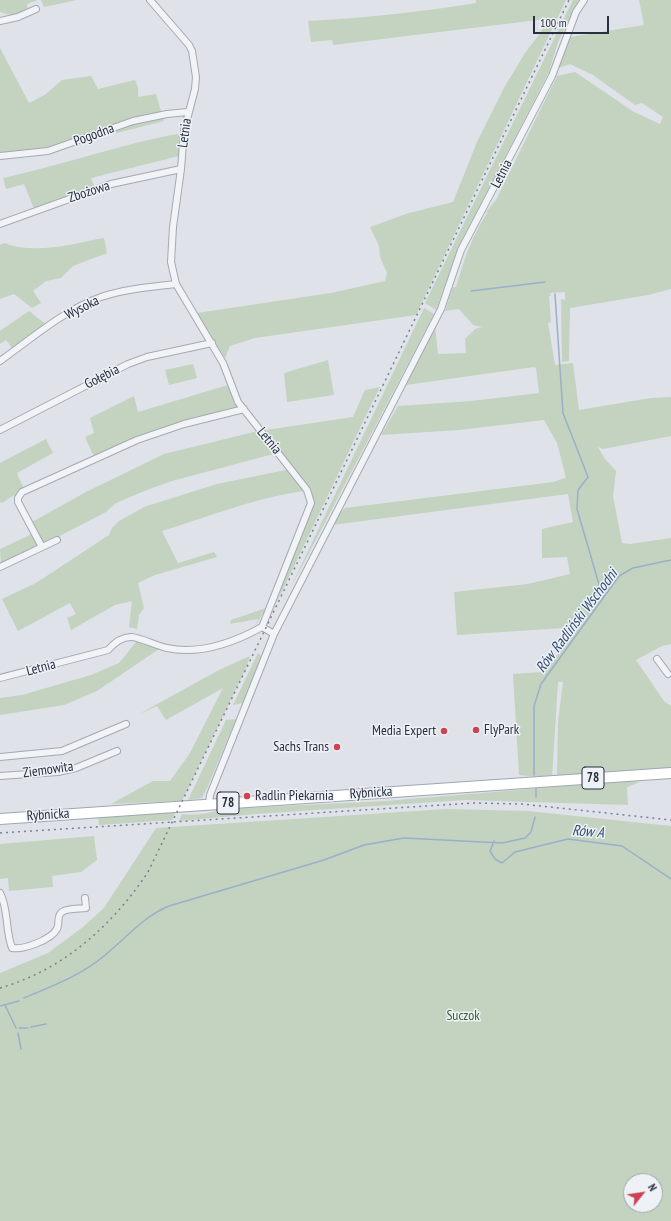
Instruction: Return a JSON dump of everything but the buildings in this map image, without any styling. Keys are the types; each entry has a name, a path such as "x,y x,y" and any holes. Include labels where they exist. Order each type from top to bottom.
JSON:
{"main road":[{"name":"Rybnicka","path":"0,819 671,773"}],"street":[{"name":"Letnia","path":"0,678 108,650 120,640 132,637 166,648 194,650 208,648 262,627 311,503 307,490 238,402 223,363 176,284 171,262 173,227 181,170 184,131 195,89 196,77 192,51 150,0"},
{"name":"Letnia","path":"209,804 210,795 274,634 441,309 461,250 552,76 576,12 584,0"},
{"path":"0,21 18,17 36,8"},
{"name":"Pogodna","path":"0,156 48,151 133,122 167,114 188,112"},
{"name":"Zbożowa","path":"0,224 111,184 181,170"},
{"name":"Wysoka","path":"0,361 82,305 100,297 120,292 176,284"},
{"name":"Gołębia","path":"0,430 128,364 147,357 212,343"},
{"path":"42,547 18,502 18,498 22,492 137,440 184,424 244,409"},
{"path":"0,567 57,540"},
{"path":"262,627 274,634"},
{"path":"657,659 670,675"},
{"path":"0,757 62,751 126,724"},
{"name":"Ziemowita","path":"0,776 58,772 76,768 117,751"},
{"path":"0,893 5,903 9,942 12,948 18,949 33,944 53,934 57,929 58,915 63,911 86,908 85,898"}],"green space":[{"path":"0,0 38,0 27,4 28,10 14,16 0,12"},
{"path":"41,0 77,0 44,7"},
{"path":"476,0 566,0 416,315 255,338 230,346 225,358 197,313 331,293 385,281 387,273 380,257 379,246 370,227 409,213 453,202 477,142 505,86 525,53 541,32 546,19 333,45 332,40 311,42 308,21 414,12 476,3"},
{"path":"573,0 579,0 558,42 549,72 459,246 436,310 425,303"},
{"path":"639,0 671,0 671,289 648,295 570,308 569,361 562,362 561,299 565,300 565,292 550,293 551,322 548,323 555,365 573,363 579,410 651,398 671,397 671,436 603,449 598,447 605,459 616,471 613,496 622,543 630,544 671,538 671,644 662,646 636,660 664,701 671,706 671,769 557,777 558,722 563,682 558,682 552,778 519,775 513,674 543,672 562,649 563,628 457,635 454,592 528,584 570,574 567,557 542,558 542,529 573,522 568,494 332,525 337,516 345,508 553,482 566,478 557,443 544,420 459,430 381,435 398,406 471,401 539,393 536,368 534,367 406,385 435,326 438,354 466,353 465,339 475,329 482,327 473,325 459,309 445,311 453,287 456,287 465,257 482,221 488,212 485,213 496,200 557,76 575,72 634,112 660,124 663,117 642,103 635,105 593,75 570,64 558,68 570,37 644,25"},
{"path":"0,48 29,103 46,94 62,80 91,76 98,89 135,80 138,87 138,97 156,94 164,121 105,136 103,131 49,149 0,154"},
{"path":"182,133 179,156 91,178 95,188 35,211 24,184 6,189 3,178 137,143"},
{"path":"104,238 107,253 73,266 61,278 46,281 33,291 41,303 32,308 14,294 0,299 0,245 4,243 28,248 41,248"},
{"path":"424,308 434,314 288,593"},
{"path":"29,311 47,325 13,349 6,340 0,344 0,331"},
{"path":"328,360 334,395 287,402 284,373"},
{"path":"193,364 197,378 169,385 165,370"},
{"path":"228,385 239,408 94,457 85,437 94,433 90,418 134,396 138,412"},
{"path":"380,387 277,602 296,547 313,505 312,494 266,430 353,417 365,390"},
{"path":"258,431 277,453 172,481 147,490 116,503 106,512 42,545 32,522 86,492 164,454"},
{"path":"46,439 53,453 17,473 24,489 16,499 14,495 2,503 0,502 0,463"},
{"path":"289,470 303,491 267,498 231,508 162,531 178,563 214,552 217,557 155,575 138,583 144,608 139,615 137,629 129,627 132,601 115,605 71,630 67,618 76,614 70,603 18,631 2,599 36,583 109,535 112,528 119,521 144,507 217,484"},
{"path":"32,534 38,543 37,547 1,565 0,549"},
{"path":"266,608 255,626 258,619 230,624 231,620"},
{"path":"137,641 159,649 97,691 64,705 0,715 0,698 22,695 91,675 119,663"},
{"path":"258,653 262,657 243,703 233,705"},
{"path":"250,656 246,668 182,801 111,804 153,781 170,781 190,753 223,688 166,720 157,706 139,714 221,669"},
{"path":"236,719 202,798 188,800 226,720"},
{"path":"626,781 640,782 627,787 628,805 465,800 255,814 179,821 182,814 203,814 224,809 386,801"},
{"name":"Suczok","path":"447,809 528,811 671,826 671,1221 0,1221 0,973 48,953 83,927 104,908 156,828"},
{"path":"176,811 172,820 99,825 98,816"},
{"path":"94,836 97,860 81,872 52,876 53,887 9,891 8,878 0,879 0,844"}],"waterway":[{"path":"471,291 545,282"},
{"path":"555,294 563,413 588,477 578,490 577,509 603,598"},
{"name":"Rów Radliński Wschodni","path":"534,775 534,706 541,684 619,576 633,568 671,560"},
{"name":"Rów Radliński Wschodni","path":"536,788 536,797"},
{"path":"24,998 66,980 95,963 143,922 160,910 169,906 324,860 364,845 404,838 502,843 525,838 531,832 535,817"},
{"name":"Rów A","path":"494,841 490,851 495,859 502,863 515,852 568,839 622,846 671,879"},
{"path":"0,1006 19,1001"},
{"path":"5,1005 16,1028"},
{"path":"31,1027 46,1024"},
{"path":"19,1028 28,1028"},
{"path":"18,1033 21,1049"}],"railway":[{"path":"0,988 45,970 84,944 119,910 148,872 569,0"},
{"path":"0,833 473,803 522,804 671,820"}],"place":[{"name":"FlyPark","path":"476,730"},
{"name":"Media Expert","path":"444,731"},
{"name":"Sachs Trans","path":"337,747"},
{"name":"Radlin Piekarnia","path":"247,796"}]}
